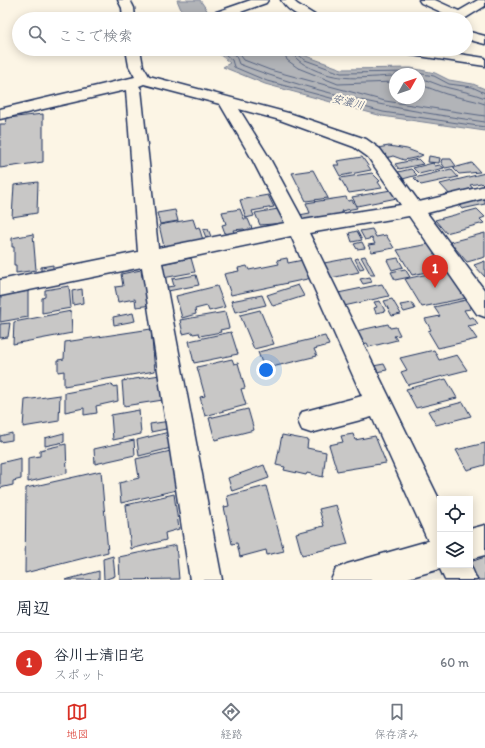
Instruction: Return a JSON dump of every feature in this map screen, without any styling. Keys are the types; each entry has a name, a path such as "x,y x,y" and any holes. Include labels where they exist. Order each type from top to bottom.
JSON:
{"street":[{"path":"124,0 128,12"},
{"path":"229,12 262,0"},
{"path":"278,0 291,12"},
{"path":"287,0 293,7 303,12"},
{"path":"425,0 448,12"},
{"path":"466,12 485,1"},
{"path":"473,37 485,40"},
{"path":"134,56 136,82 133,89 150,258 206,580"},
{"path":"445,56 485,62"},
{"path":"0,114 136,82 226,101 286,117 366,146 374,152 485,308"},
{"path":"226,101 261,159 297,228 439,532"},
{"path":"0,288 297,228 415,208 485,192"},
{"path":"311,421 380,403"},
{"path":"473,543 485,540"},
{"path":"347,580 437,554"},
{"path":"455,568 461,580"}],"shaded area":[{"path":"436,568 450,580 396,580"}],"water":[{"path":"177,0 200,0 208,12 182,12"},
{"name":"安濃川","path":"222,56 306,56 342,69 389,68 389,104 425,104 425,71 435,73 449,80 473,84 485,89 485,131 382,116 265,84 223,67 230,63"}],"building":[{"path":"43,114 43,162 0,168 0,124 6,124 7,118"},
{"path":"389,146 407,149 423,155 404,160 393,156 386,158 377,148"},
{"path":"429,156 440,158 439,163 428,162"},
{"path":"362,157 371,170 340,176 334,165 339,165 337,161"},
{"path":"418,159 423,164 399,169 395,164"},
{"path":"442,159 451,159 456,166 445,168 441,162"},
{"path":"433,163 435,166 440,165 444,168 419,174 413,168"},
{"path":"472,163 480,172 459,174 453,168"},
{"path":"411,169 417,175 403,179 398,172"},
{"path":"451,169 458,177 421,185 414,178"},
{"path":"313,170 328,198 306,201 292,173"},
{"path":"372,173 380,181 378,182 382,188 349,193 340,178"},
{"path":"485,173 485,187 481,183 470,185 475,191 451,196 440,184"},
{"path":"38,182 37,213 12,217 14,185"},
{"path":"391,190 397,198 357,206 352,197"},
{"path":"268,195 274,207 252,211 254,216 246,218 240,200"},
{"path":"485,196 485,204 462,209 456,202"},
{"path":"346,197 348,201 352,200 357,208 341,211 343,214 302,222 299,215 310,213 306,203"},
{"path":"240,209 244,219 248,219 253,231 246,232 244,229 233,230 235,234 226,236 222,225 226,224 222,212"},
{"path":"278,209 285,223 260,225 255,213"},
{"path":"477,209 485,217 480,219 484,223 446,233 435,220"},
{"path":"175,210 178,221 160,224 157,213"},
{"path":"193,219 196,228 199,227 203,240 164,247 159,225"},
{"path":"208,229 212,239 207,240 203,230"},
{"path":"372,229 376,237 386,235 394,248 372,252 368,245 375,244 372,238 365,240 360,231"},
{"path":"357,231 362,240 352,242 349,233"},
{"path":"485,233 485,257 467,262 450,242"},
{"path":"33,234 36,270 16,273 12,238"},
{"path":"362,242 365,248 357,249 354,244"},
{"path":"429,244 446,268 412,275 397,250"},
{"path":"365,256 375,275 371,275 361,257"},
{"path":"191,258 195,272 163,278 160,264"},
{"path":"287,258 288,263 303,260 312,278 231,295 224,274 239,271 238,268 247,266 249,270 279,264 277,260"},
{"path":"351,258 359,272 331,278 324,263"},
{"path":"358,258 364,268 360,269 355,259"},
{"path":"398,258 403,267 392,270 387,260"},
{"path":"485,261 485,277 474,265"},
{"path":"53,265 53,269 41,271 41,267"},
{"path":"405,269 410,277 395,280 391,272"},
{"path":"141,270 142,277 146,276 152,305 136,307 135,299 118,302 115,287 123,286 121,274"},
{"path":"447,270 466,298 422,307 405,279"},
{"path":"196,275 199,285 168,291 167,287 174,286 172,279"},
{"path":"370,277 372,282 363,284 360,279"},
{"path":"382,284 389,296 344,306 338,293"},
{"path":"298,285 304,296 273,306 267,295"},
{"path":"69,286 71,308 42,313 42,298 45,297 45,290"},
{"path":"217,286 225,307 209,311 207,306 195,309 196,314 182,318 176,296"},
{"path":"82,289 83,303 73,305 72,291"},
{"path":"28,291 28,317 0,322 1,296"},
{"path":"262,295 266,305 235,312 231,301"},
{"path":"392,299 401,314 392,316 384,301"},
{"path":"466,300 471,309 464,310 469,318 473,317 478,324 468,326 477,339 438,348 428,331 431,330 425,319 440,316 434,307"},
{"path":"380,301 385,311 376,313 374,308 377,307 374,302"},
{"path":"412,303 415,309 404,312 400,305"},
{"path":"260,310 274,344 254,349 240,315"},
{"path":"71,311 72,333 13,344 14,322"},
{"path":"225,312 229,328 220,330 221,332 200,336 199,333 193,334 192,332 183,334 180,320"},
{"path":"133,313 135,321 114,325 113,317"},
{"path":"10,323 8,337 0,338 0,324"},
{"path":"388,324 390,328 396,327 400,335 394,336 397,340 369,347 367,343 363,344 356,331"},
{"path":"151,329 155,371 64,386 64,371 58,372 58,360 64,359 65,342"},
{"path":"231,332 238,354 194,363 189,341"},
{"path":"325,336 329,345 314,349 317,356 272,367 270,362 262,363 258,352"},
{"path":"434,350 439,360 457,355 467,370 408,385 401,372 407,370 400,358"},
{"path":"232,359 234,364 238,363 245,388 241,389 246,405 205,416 200,397 205,396 197,367"},
{"path":"384,364 387,370 376,372 373,366"},
{"path":"160,375 163,400 124,406 122,381"},
{"path":"446,379 457,398 416,408 406,389"},
{"path":"112,384 113,387 117,386 118,401 96,406 97,413 84,415 84,408 65,412 65,393"},
{"path":"60,395 59,421 23,427 25,400"},
{"path":"463,402 471,416 436,425 428,411"},
{"path":"248,409 254,430 215,440 209,418"},
{"path":"139,410 141,434 113,440 111,415"},
{"path":"170,421 171,428 151,432 150,424"},
{"path":"173,431 175,447 139,456 137,440"},
{"path":"12,433 12,440 0,442 0,436"},
{"path":"64,433 64,442 45,446 45,438"},
{"path":"353,434 355,440 375,436 386,463 337,471 329,445 343,442 341,436"},
{"path":"282,435 308,440 307,448 326,452 323,477 284,470 285,467 276,465"},
{"path":"134,440 135,455 95,464 94,449"},
{"path":"485,443 485,465 467,470 456,450"},
{"path":"66,444 67,473 28,482 28,458 40,456 40,450"},
{"path":"175,450 181,489 121,503 119,483 139,478 136,459"},
{"path":"21,458 21,479 13,481 13,485 0,488 0,463"},
{"path":"264,465 269,478 232,491 228,478"},
{"path":"101,471 108,552 25,573 26,488"},
{"path":"266,486 284,551 267,555 266,550 240,557 237,543 232,544 224,507 229,506 227,496"},
{"path":"174,494 179,529 165,533 166,540 131,549 126,505"},
{"path":"336,505 348,544 302,555 296,533 324,526 319,509"},
{"path":"176,545 179,579 120,580 119,557"},
{"path":"113,556 115,576 104,580 103,559"},
{"path":"485,557 485,580 475,580 472,568 473,568 473,561"},
{"path":"99,571 99,580 65,580"}],"place":[{"name":"谷川士清旧宅","path":"435,288"}]}
